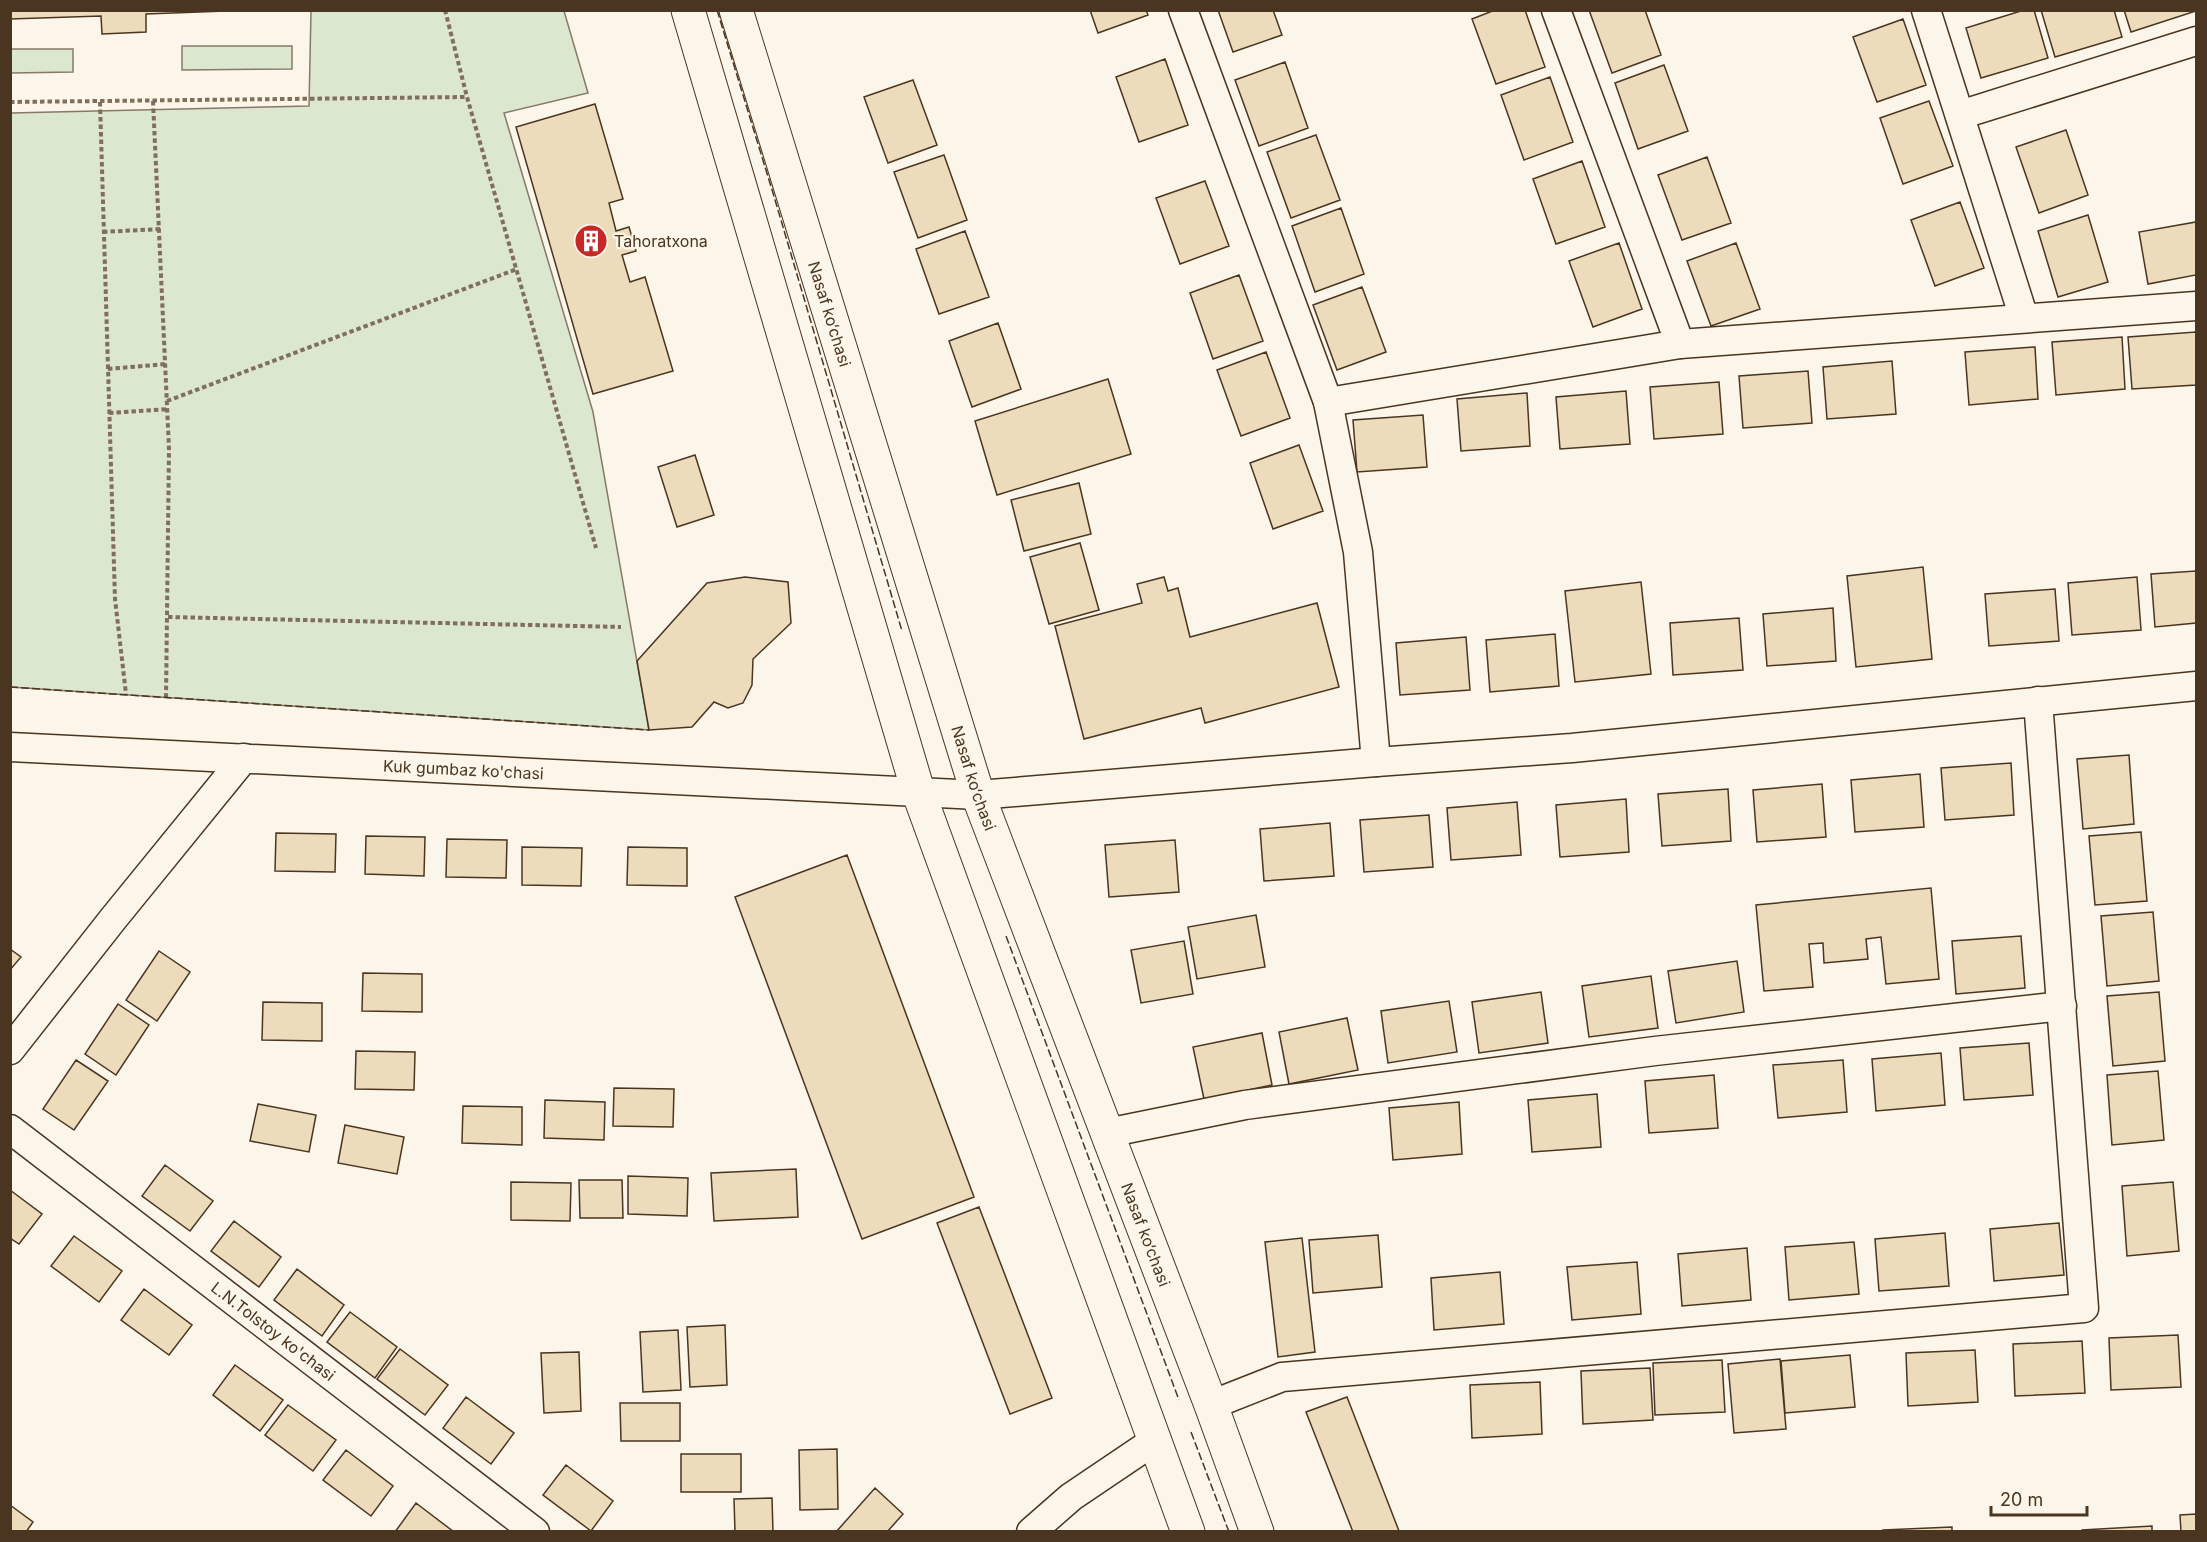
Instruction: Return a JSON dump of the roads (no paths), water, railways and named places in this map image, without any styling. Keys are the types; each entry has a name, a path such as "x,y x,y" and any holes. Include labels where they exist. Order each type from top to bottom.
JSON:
{"main road":[{"path":"688,10 918,792 1188,1532"},
{"name":"Nasaf ko‘chasi","path":"736,10 978,795 1211,1405 1257,1532"}],"street":[{"path":"1183,10 1328,402 1358,552 1376,762"},
{"path":"1556,10 1680,344"},
{"path":"1926,10 2024,318"},
{"path":"1960,115 2196,41"},
{"path":"1328,402 1680,344 2196,306"},
{"name":"Kuk gumbaz ko'chasi","path":"10,747 978,795 1572,748 2196,686"},
{"path":"1211,1405 1282,1377 2084,1308 2038,701"},
{"path":"10,1050 244,758"},
{"path":"1107,1132 1245,1105 1338,1092 1655,1051 2062,1006"},
{"name":"L.N.Tolstoy ko'chasi","path":"10,1129 535,1532"},
{"path":"1031,1532 1071,1497 1154,1441"}],"place":[{"name":"Tahoratxona","path":"591,241"}]}
